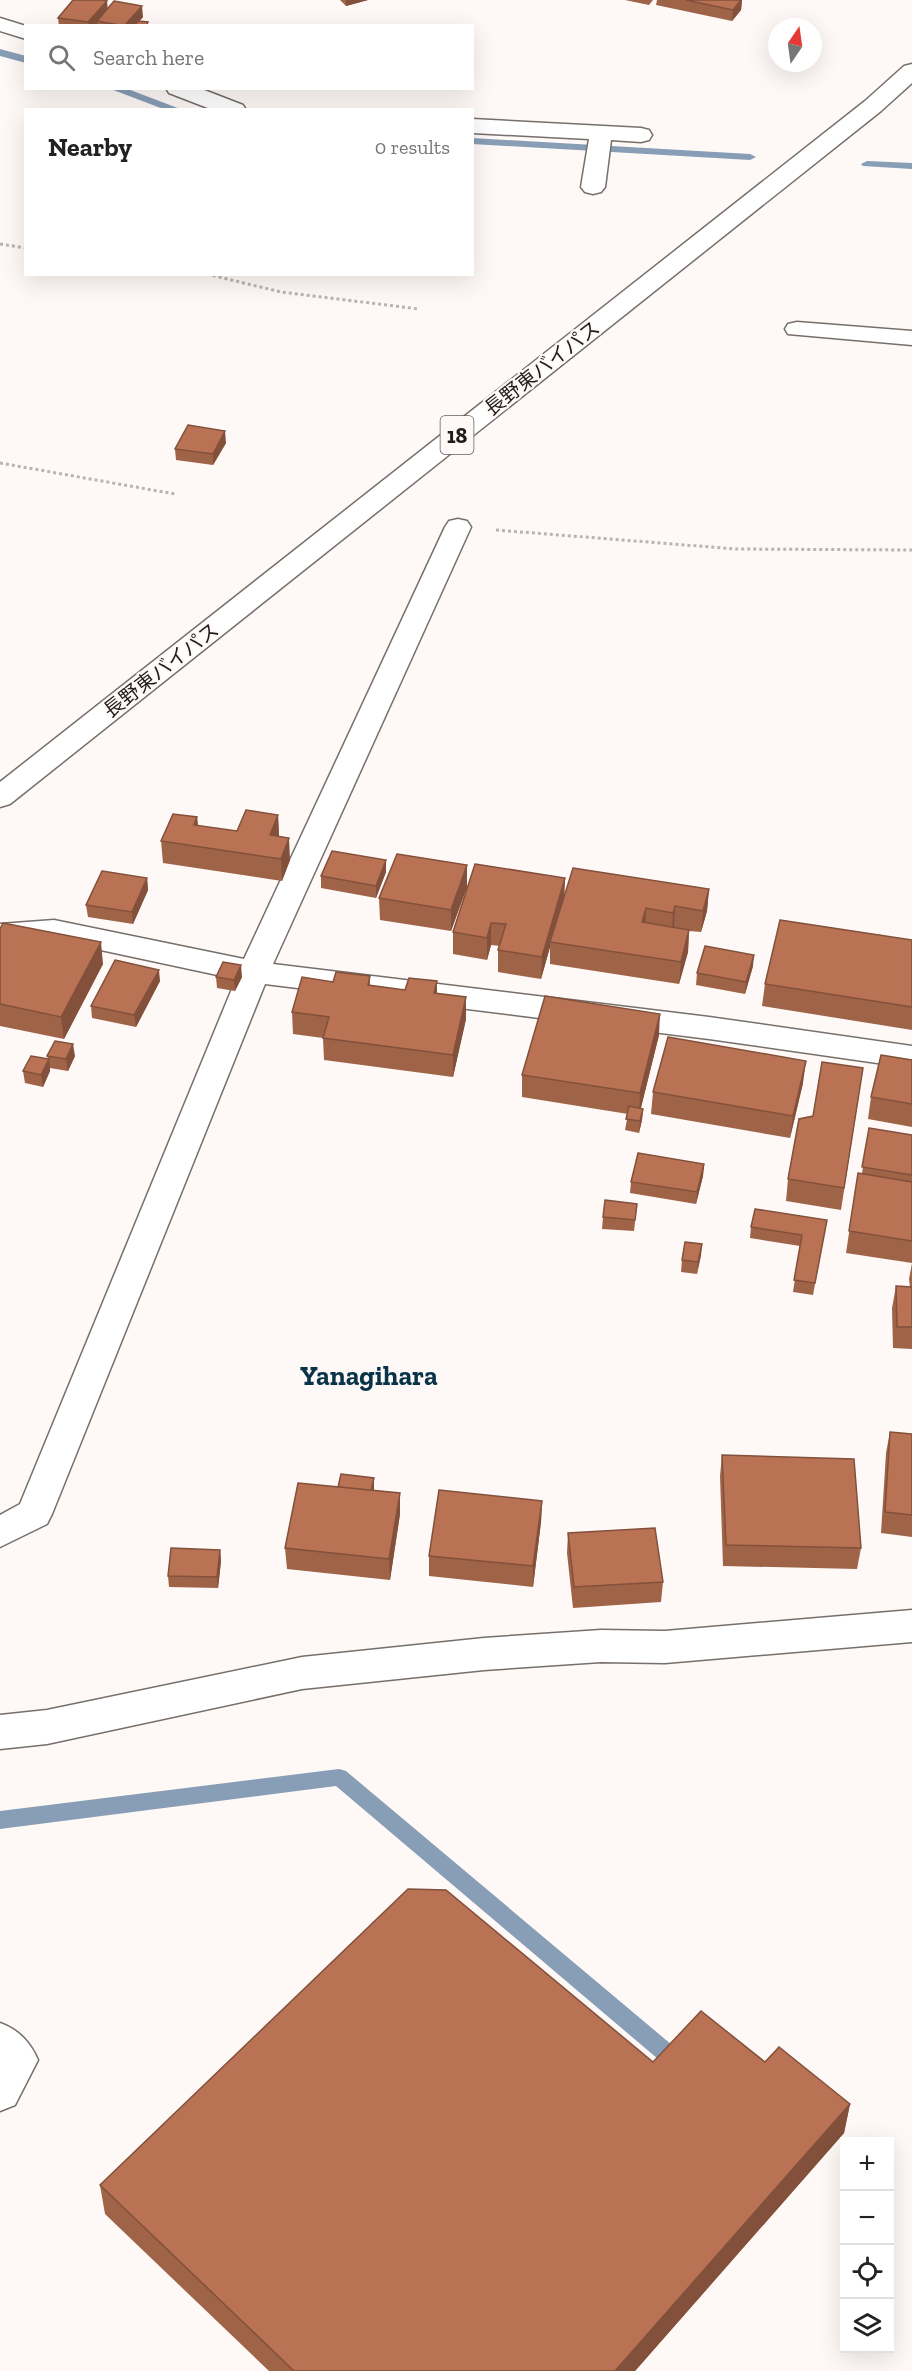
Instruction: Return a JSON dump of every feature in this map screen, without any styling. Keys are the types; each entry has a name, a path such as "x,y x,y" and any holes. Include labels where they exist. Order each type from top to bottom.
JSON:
{"main road":[{"path":"0,24 24,32"},
{"name":"長野東バイパス","path":"0,797 873,106 912,70"},
{"path":"182,90 230,108"},
{"path":"474,126 641,135"},
{"path":"593,187 601,133"},
{"path":"797,329 912,338"},
{"path":"0,1532 34,1514 254,972 458,527"},
{"path":"0,934 54,930 254,972 709,1028 912,1057"},
{"path":"0,1732 47,1727 188,1695 324,1671 495,1653 601,1646 665,1647 912,1626"},
{"path":"0,2043 17,2060 0,2091"}],"path":[{"path":"0,244 24,248"},
{"path":"215,276 280,292 419,309"},
{"path":"0,463 175,494"},
{"path":"458,527 736,549 912,550"}],"building":[{"path":"73,0 107,1 88,22 58,18"},
{"path":"686,0 741,0 733,10"},
{"path":"114,1 142,6 126,24 97,21"},
{"path":"138,21 148,22 147,24 136,24"},
{"path":"188,425 225,431 213,454 175,449"},
{"path":"246,810 278,815 270,835 289,838 281,859 161,841 173,814 197,817 194,825 237,831"},
{"path":"332,851 386,860 376,886 321,876"},
{"path":"397,854 467,865 451,910 379,898"},
{"path":"475,864 565,878 542,957 498,950 506,924 491,923 487,938 453,932"},
{"path":"573,868 709,889 703,911 675,906 673,913 646,908 642,922 689,930 681,962 550,942"},
{"path":"102,871 147,878 132,912 86,905"},
{"path":"780,920 912,940 912,1007 765,984"},
{"path":"3,923 101,942 61,1017 0,1004 0,929"},
{"path":"705,946 754,955 746,982 697,973"},
{"path":"115,960 159,970 134,1015 91,1006"},
{"path":"223,962 241,965 234,980 216,977"},
{"path":"336,972 370,976 368,985 405,990 409,978 437,981 434,993 466,997 453,1055 323,1038 329,1017 292,1012 302,977 333,982"},
{"path":"545,996 660,1014 640,1093 522,1075"},
{"path":"668,1037 806,1061 793,1116 653,1092"},
{"path":"55,1041 73,1044 66,1059 47,1056"},
{"path":"881,1055 912,1060 912,1104 871,1097"},
{"path":"31,1056 49,1059 41,1075 23,1071"},
{"path":"822,1062 863,1068 844,1188 788,1179 799,1119 813,1116"},
{"path":"629,1106 643,1109 640,1121 626,1119"},
{"path":"869,1128 912,1135 912,1175 862,1167"},
{"path":"638,1153 704,1164 697,1192 631,1182"},
{"path":"858,1173 912,1182 912,1241 849,1231"},
{"path":"605,1200 637,1204 635,1220 603,1217"},
{"path":"755,1209 827,1220 815,1283 794,1280 802,1235 751,1227"},
{"path":"685,1242 702,1244 698,1262 682,1260"},
{"path":"896,1286 912,1287 912,1327 897,1327"},
{"path":"890,1432 912,1434 912,1515 885,1512"},
{"path":"722,1455 854,1459 861,1548 726,1545"},
{"path":"341,1474 374,1478 371,1491 338,1487"},
{"path":"298,1483 400,1493 389,1559 285,1548"},
{"path":"439,1490 542,1501 533,1566 429,1556"},
{"path":"655,1528 663,1582 574,1587 568,1533"},
{"path":"171,1548 220,1550 217,1577 168,1576"},
{"path":"408,1889 446,1890 653,2062 701,2011 765,2062 779,2047 850,2104 615,2371 294,2371 100,2185"}],"waterway":[{"path":"0,52 24,59"},
{"path":"119,90 172,108"},
{"path":"474,141 750,157"},
{"path":"867,164 912,166"},
{"path":"0,1820 339,1777 665,2052"}],"district":[{"name":"Yanagihara","path":"369,1376"}]}
